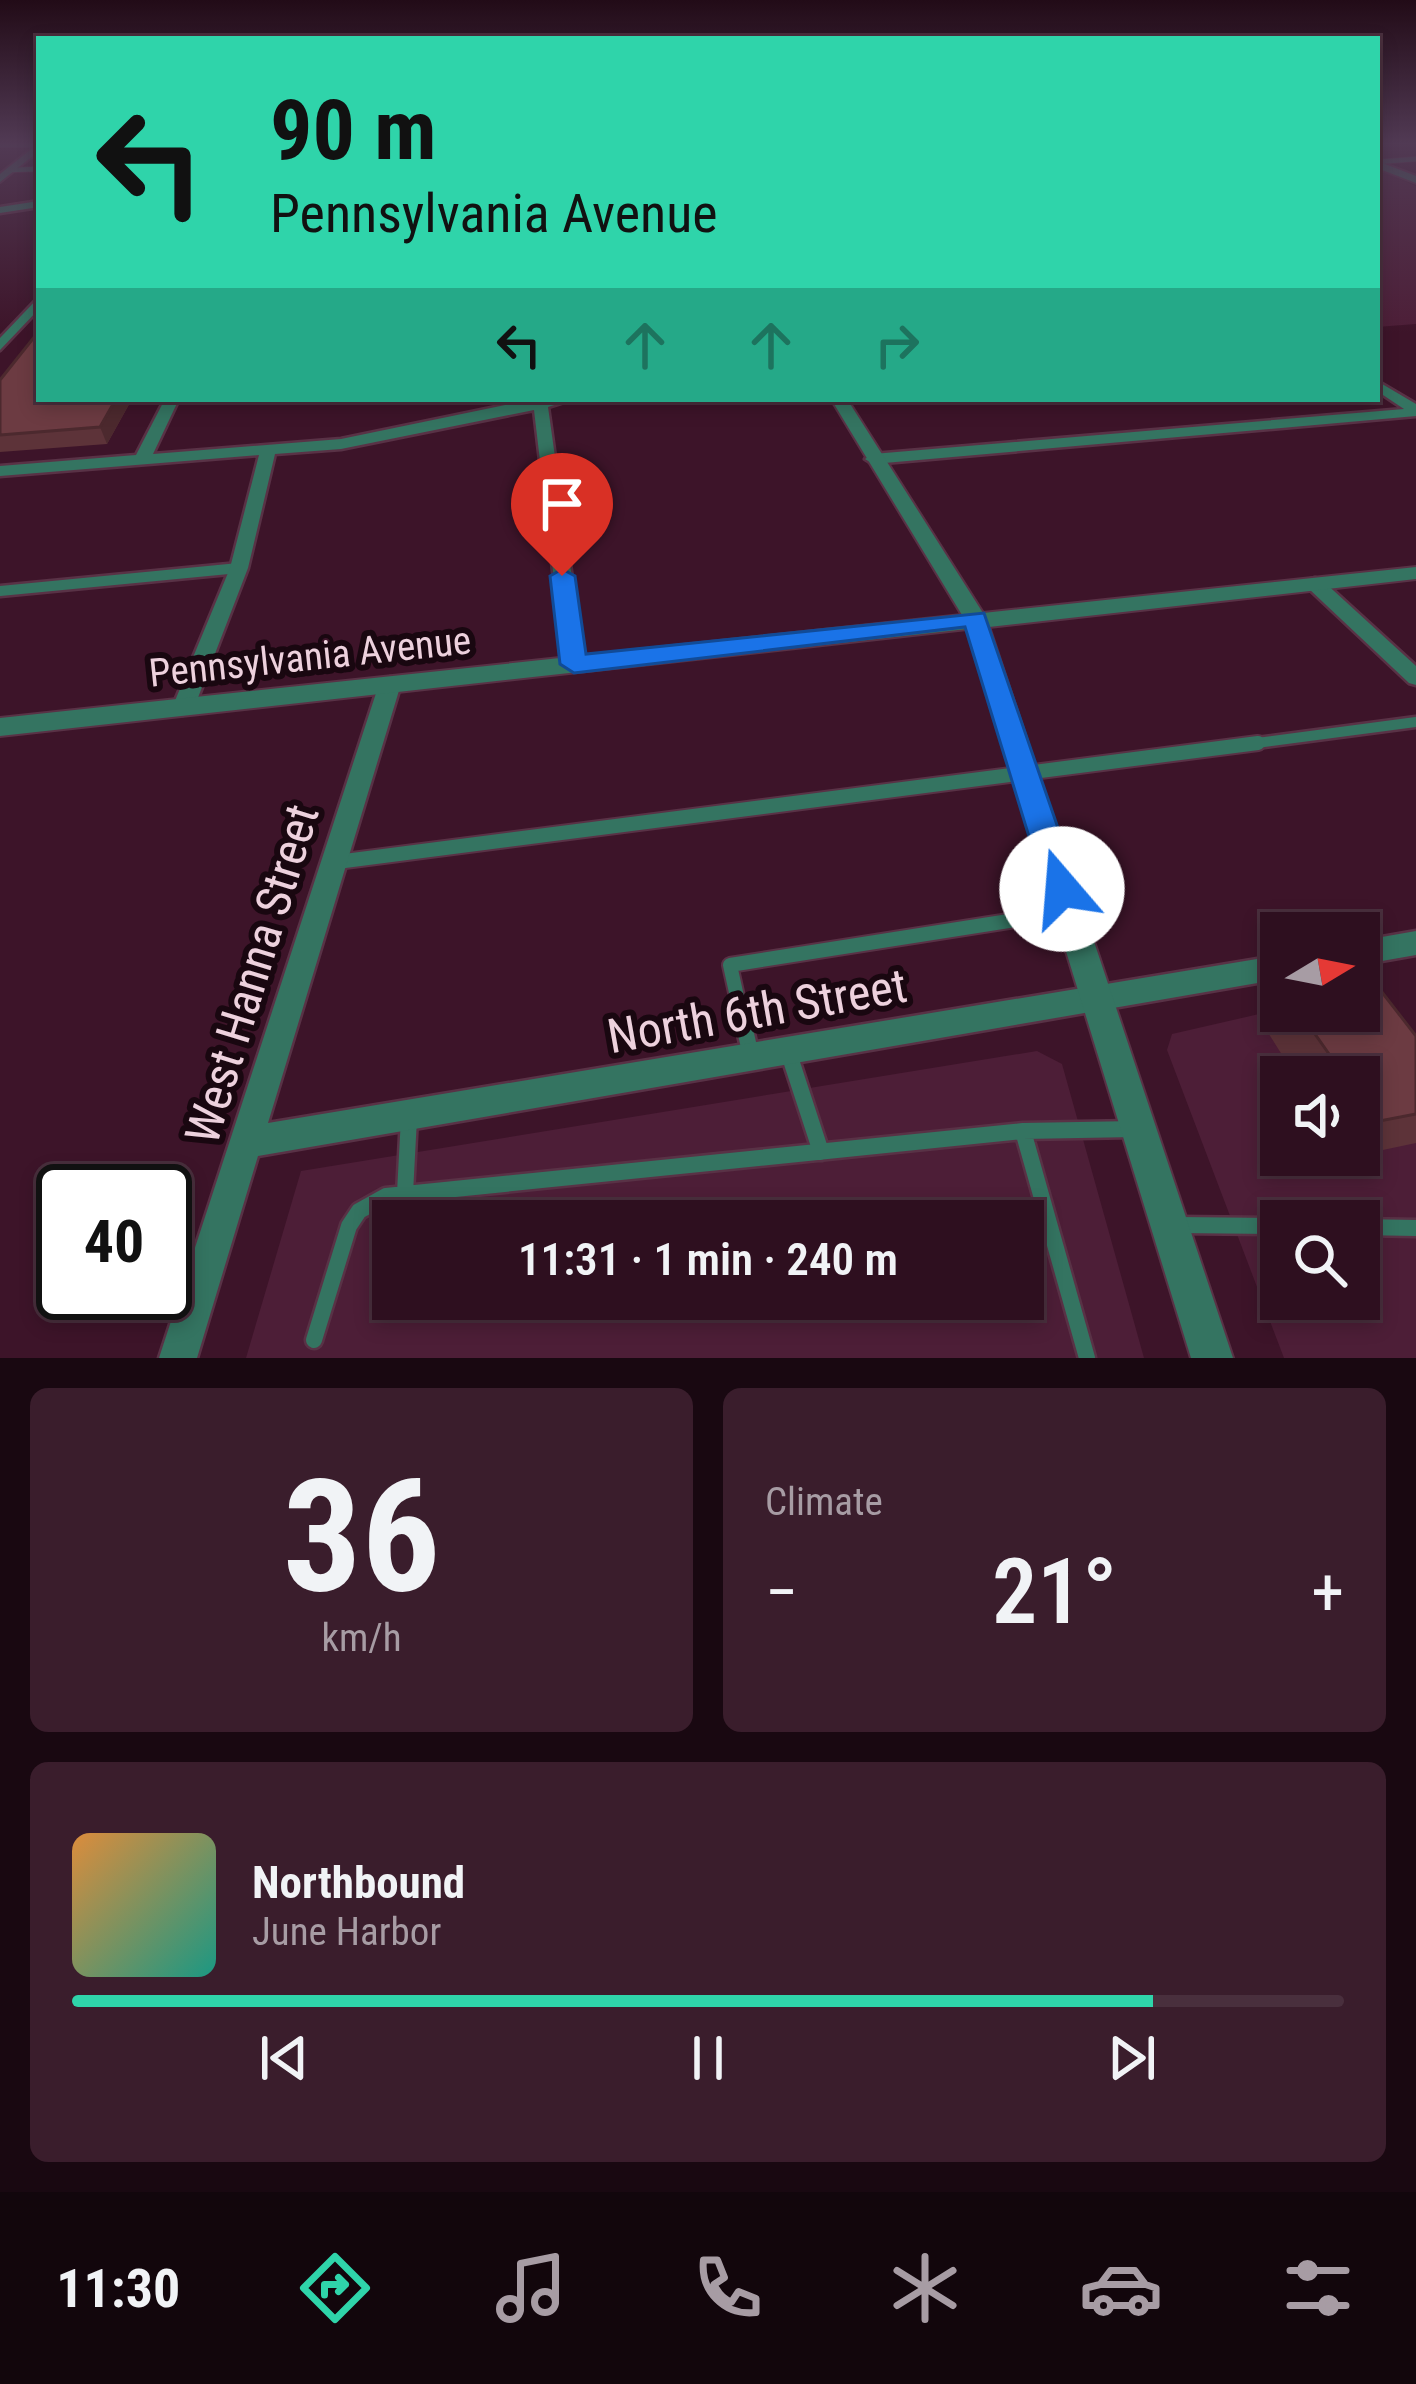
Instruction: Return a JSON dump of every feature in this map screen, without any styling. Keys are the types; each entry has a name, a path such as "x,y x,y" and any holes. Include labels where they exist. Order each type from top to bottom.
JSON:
{"street":[{"path":"0,346 36,304"},
{"path":"1380,387 1416,411"},
{"path":"143,458 171,402"},
{"path":"0,470 341,444 535,402"},
{"path":"540,402 574,664"},
{"path":"841,402 975,618 1211,1358"},
{"path":"873,459 1416,411"},
{"path":"183,708 239,568 268,449"},
{"name":"Pennsylvania Avenue","path":"0,727 1416,573"},
{"path":"1315,584 1416,678"},
{"name":"West Hanna Street","path":"178,1358 390,684"},
{"path":"1380,949 1416,943"},
{"name":"North 6th Street","path":"247,1142 1260,971"}],"lane":[{"path":"0,590 239,568"},
{"path":"334,862 1416,722"},
{"path":"752,1057 730,965 1015,920 1074,928"},
{"path":"788,1051 821,1153"},
{"path":"405,1193 409,1115"},
{"path":"314,1340 350,1226 358,1211 386,1196 1023,1131 1138,1130"},
{"path":"1023,1131 1088,1358"},
{"path":"1169,1225 1260,1226"},
{"path":"1380,1227 1416,1228"}],"shaded area":[{"path":"1380,206 1416,206 1416,324 1380,327"},
{"path":"1260,1014 1260,1032 1380,1032 1380,1024 1416,1046 1416,1358 1284,1358 1270,1320 1380,1320 1380,1200 1260,1200 1260,1295 1167,1050 1172,1034"},
{"path":"1037,1051 1062,1064 1144,1358 246,1358 301,1171"}],"building":[{"path":"36,335 36,402 114,402 100,427 0,435 0,380"},
{"path":"1380,990 1416,1036 1416,1114 1380,1121 1380,1056 1321,1056 1329,1054 1314,1032 1380,1032"}],"route":[{"path":"562,576 574,664 975,618 1062,889"}]}
